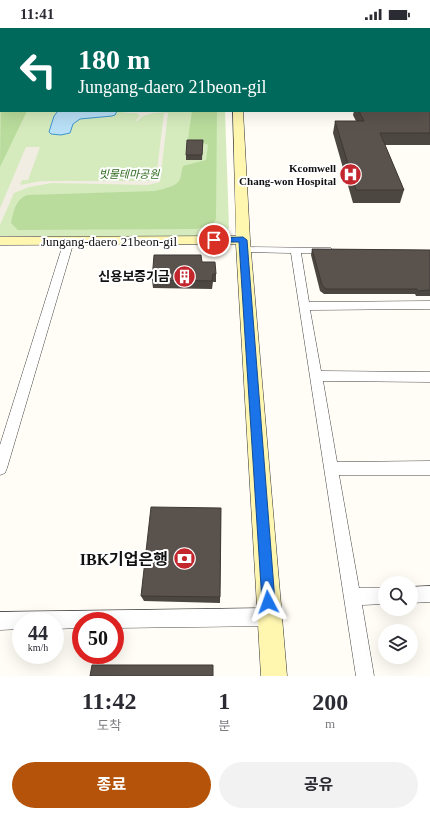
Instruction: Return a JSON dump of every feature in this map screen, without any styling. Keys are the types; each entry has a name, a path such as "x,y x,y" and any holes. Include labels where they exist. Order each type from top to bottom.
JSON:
{"main road":[{"path":"238,112 243,245 274,676"},
{"name":"Jungang-daero 21beon-gil","path":"0,241 243,245"}],"street":[{"path":"0,468 69,241"},
{"path":"243,245 295,250 335,250"},
{"path":"295,250 365,676"},
{"path":"304,306 430,305"},
{"path":"316,376 430,377"},
{"path":"331,469 430,468"},
{"path":"418,595 430,594"},
{"path":"352,598 378,596"},
{"path":"0,621 269,617"}],"green space":[{"name":"빗물테마공원","path":"0,112 225,112 229,228 222,234 210,236 0,236"},
{"path":"1,112 27,112 0,167"},
{"path":"192,112 217,112 216,219 213,224 197,229 18,230 11,223 17,203 27,195 155,191 176,184 181,177 183,166 206,160 208,145 188,139"}],"shaded area":[{"path":"152,112 168,113 160,182 148,185 52,183 29,187 14,193 0,225 0,208 26,147 40,147 28,180 22,180 20,185 41,181 154,181 156,178 164,113 154,113 143,116 135,121 140,116 137,113 121,113"}],"water":[{"path":"57,112 116,112 115,115 112,116 80,119 73,124 70,133 61,135 51,134 49,132 54,116"}],"building":[{"path":"360,112 430,112 430,133 380,133 404,190 356,190 335,121 364,121"},
{"path":"187,140 203,140 202,155 186,155"},
{"path":"312,249 430,250 430,290 326,289 322,285"},
{"name":"신용보증기금","path":"154,255 201,255 202,262 215,262 216,274 213,274 212,281 152,280"},
{"name":"IBK기업은행","path":"151,507 221,508 220,597 141,596"},
{"path":"92,665 213,665 213,676 90,676"}],"place":[{"name":"Kcomwell Chang-won Hospital","path":"351,174"},
{"name":"신용보증기금","path":"185,276"},
{"name":"IBK기업은행","path":"184,559"}],"route":[{"path":"214,240 243,240 268,602"}]}
